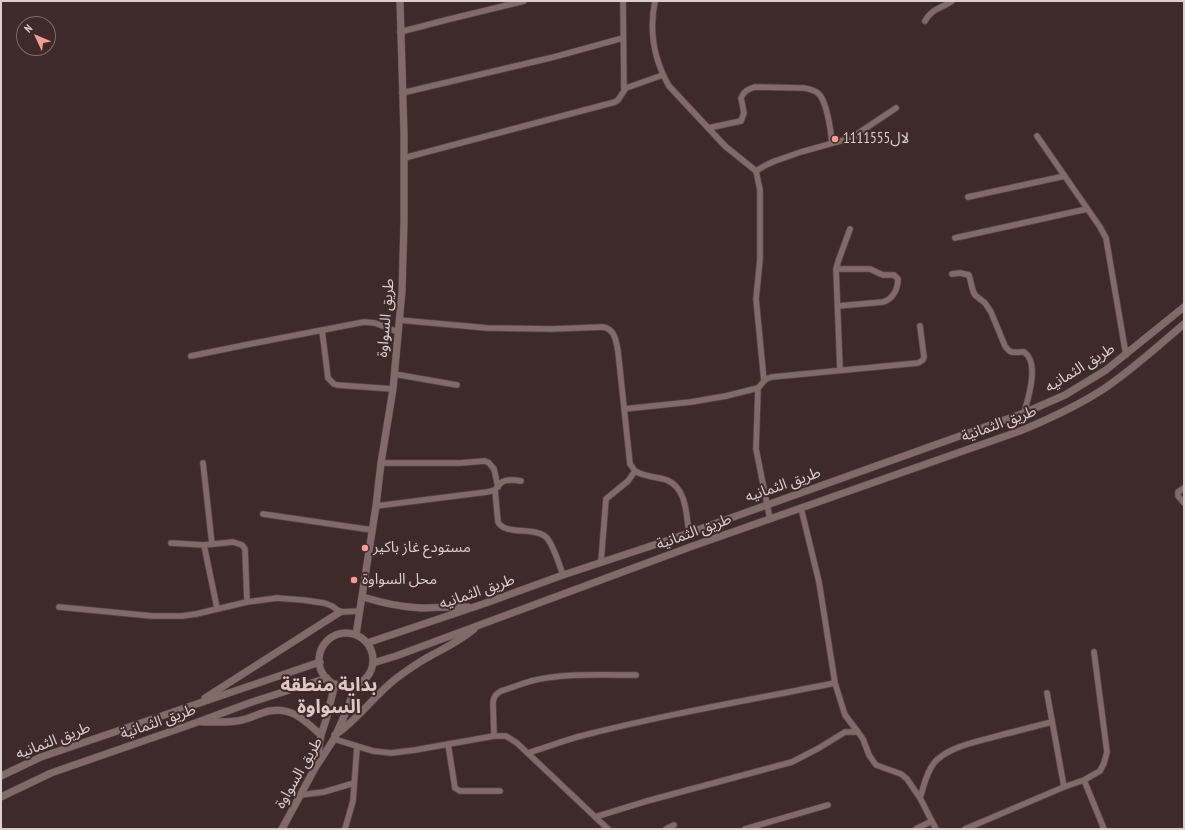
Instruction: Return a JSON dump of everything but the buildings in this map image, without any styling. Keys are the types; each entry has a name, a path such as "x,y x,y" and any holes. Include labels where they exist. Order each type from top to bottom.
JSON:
{"street":[{"name":"طريق السواوة","path":"356,635 393,389 404,256 404,158 400,1"},
{"path":"400,32 524,1"},
{"path":"623,1 622,38 624,91"},
{"path":"656,1 652,20 654,50 663,75 669,86 726,146 756,172 760,190 760,259 756,299 764,381"},
{"path":"925,21 928,15 952,1"},
{"path":"402,93 554,57 622,38"},
{"path":"404,158 615,102 624,91 631,86 663,75"},
{"path":"708,128 741,121 744,113 741,98 746,90 754,87 804,88 819,93 822,98 831,129 832,144"},
{"path":"756,172 766,165 800,152 851,138 896,108"},
{"path":"1038,136 1103,231 1108,243 1126,355"},
{"path":"968,197 1065,176"},
{"path":"955,238 1088,209"},
{"path":"840,370 836,269 838,259 850,230"},
{"path":"836,269 870,270 886,276 894,276 898,279 897,287 893,295 887,301 838,306"},
{"path":"952,274 960,273 969,275 972,291 985,302 991,312 1005,346 1012,353 1024,352 1029,356 1032,380 1024,414"},
{"name":"طريق الثمانيه","path":"367,643 689,533 767,504 1024,414 1065,394 1106,370 1184,307"},
{"path":"399,320 487,328 552,329 603,327 612,331 616,342 630,464 635,471 643,475 668,481 678,488 684,500 689,533"},
{"path":"192,356 245,344 357,323 370,322 382,325 398,332"},
{"name":"طريق الثمانية","path":"373,663 396,656 690,547 1020,431 1057,416 1104,389 1121,377 1184,324"},
{"path":"624,408 707,400 758,388 764,381 772,377 918,363 923,360 924,357 920,326"},
{"path":"322,330 328,378 331,382 343,386 393,389"},
{"path":"394,374 457,385"},
{"path":"758,388 756,449 770,519"},
{"path":"381,463 460,463 484,461 489,463 494,469 498,522 505,528 537,533 547,537 563,575"},
{"path":"203,463 212,544"},
{"path":"601,562 606,499 628,481 635,471"},
{"path":"376,506 444,498 496,488 504,481 521,481"},
{"path":"1184,488 1178,492 1178,496 1184,503"},
{"path":"801,508 819,582 835,683 845,715 863,739 869,755 876,765 901,774 907,779 920,798 936,829"},
{"path":"263,514 372,530"},
{"path":"171,543 204,545 234,542 239,543 244,547 247,602"},
{"path":"204,545 217,608"},
{"path":"362,597 400,606 421,608 474,607"},
{"path":"59,607 152,616 189,615 247,602 277,598 324,603 332,606 340,612"},
{"path":"195,705 340,612 360,611"},
{"path":"478,625 461,639 430,656 398,677 378,694 346,728 335,737 357,747 391,753 494,736 506,736 528,753 608,829"},
{"path":"350,633 362,638 367,643 371,649 373,663 367,677 361,682 348,687 334,684 323,674 320,662 322,649 330,639 336,635 350,633"},
{"path":"965,829 1084,780 1100,771 1107,752 1094,652"},
{"name":"طريق الثمانيه","path":"1,776 41,757 320,662"},
{"path":"494,736 493,702 494,697 501,691 532,681 554,678 572,676 636,675"},
{"name":"طريق الثمانية","path":"1,797 51,773 252,702 327,678"},
{"path":"528,753 576,738 621,727 705,708 835,683"},
{"path":"315,768 321,735 334,684"},
{"name":"طريق السواوة","path":"282,829 315,768 335,737 349,705 355,685"},
{"path":"1047,693 1064,787"},
{"path":"198,722 230,722 271,711 284,710 302,718 321,735"},
{"path":"920,798 929,772 934,764 946,754 972,743 1052,722"},
{"path":"595,817 792,762 819,748 844,732 858,732"},
{"path":"448,744 455,788 460,791 500,790"},
{"path":"345,829 353,801 357,747"},
{"path":"1084,780 1104,829"},
{"path":"300,795 324,792 354,783"},
{"path":"745,829 828,805"},
{"path":"916,829 932,821"},
{"path":"666,829 674,826"}],"place":[{"name":"1111555لال","path":"835,139"},
{"name":"مستودع غاز باكير","path":"365,548"},
{"name":"محل السواوة","path":"354,580"}],"district":[{"name":"بداية منطقة السواوة","path":"329,697"}]}
